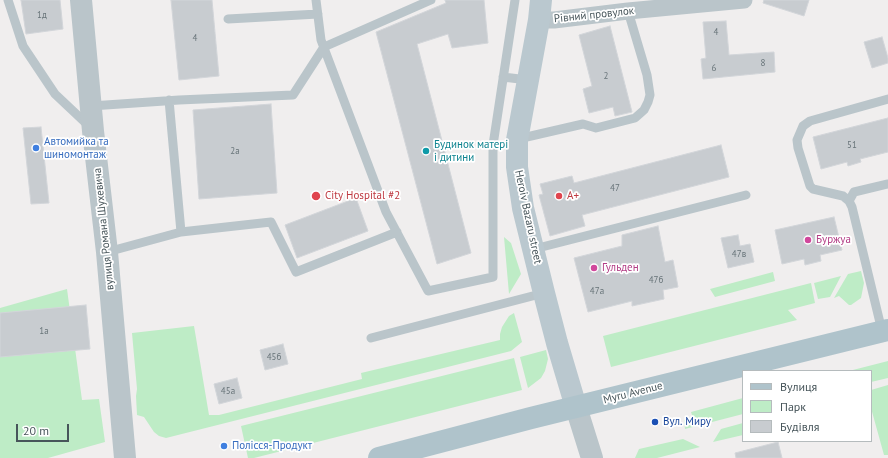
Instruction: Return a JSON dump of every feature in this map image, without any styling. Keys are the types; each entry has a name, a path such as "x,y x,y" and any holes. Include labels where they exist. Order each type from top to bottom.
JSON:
{"main road":[{"name":"Heroiv Bazaru street","path":"540,10 517,140 516,155 519,184 544,293 576,407"},
{"name":"Myru Avenue","path":"379,458 576,407 885,331"}],"street":[{"name":"вулиця Романа Шухевича","path":"81,0 107,252 126,458"},
{"name":"Рівний провулок","path":"540,10 554,20 628,11 744,0"},
{"path":"576,407 592,458"}],"lane":[{"path":"8,0 23,46 55,94 94,131"},
{"path":"316,0 321,40 386,212 428,290 493,277 493,145 514,0"},
{"path":"91,106 169,100 293,95 324,47 431,0"},
{"path":"517,140 583,124 596,128 635,118 644,110 650,95 647,75 628,11"},
{"path":"228,19 318,14"},
{"path":"503,77 528,80"},
{"path":"885,331 852,207 849,201 843,196 813,189 810,186 798,148 797,140 803,126 810,120 888,99"},
{"path":"169,100 181,232"},
{"path":"849,201 854,192 888,184"},
{"path":"534,249 746,195"},
{"path":"107,252 181,232 271,222 296,272 397,232"},
{"path":"371,338 544,293"}],"green space":[{"path":"504,237 511,243 521,274 509,294"},
{"path":"861,271 864,283 861,298 849,305 839,296 834,298 848,274"},
{"path":"773,272 775,281 715,297 710,289"},
{"path":"841,276 830,297 818,299 814,283"},
{"path":"811,283 815,303 788,310 797,320 611,367 603,336"},
{"path":"67,289 82,400 99,399 105,442 48,458 0,458 0,308"},
{"path":"514,313 522,342 511,351 166,438 159,436 154,432 144,417 137,415 137,389 132,333 194,326 209,415 219,415 362,379 361,373 500,340 502,327 509,316"},
{"path":"546,350 548,359 545,371 541,378 528,388 520,357"},
{"path":"514,358 522,390 254,458 248,458 241,426"},
{"path":"888,361 888,378 872,382 872,370 853,370"},
{"path":"888,385 888,455 884,455 872,412 872,390"},
{"path":"742,398 742,414 685,429 684,420 693,418 691,412"},
{"path":"742,423 742,435 713,442 721,429"},
{"path":"683,439 700,447 657,458 635,458 639,449"}],"building":[{"path":"21,0 60,0 63,29 26,34"},
{"path":"171,0 212,0 219,76 179,80"},
{"name":"Будинок матері і дитини","path":"445,0 484,0 488,43 452,48 448,34 417,44 471,253 437,264 376,32 446,3"},
{"path":"764,0 809,0 804,16 763,3"},
{"path":"726,21 729,55 774,52 775,72 703,79 701,59 706,58 703,22"},
{"path":"610,26 632,112 615,116 613,107 589,113 583,89 592,86 579,35"},
{"path":"882,37 888,63 872,68 864,42"},
{"path":"271,104 277,193 199,199 193,110"},
{"path":"888,118 888,152 860,159 861,162 848,166 847,162 821,169 813,137"},
{"path":"41,127 49,203 31,204 23,128"},
{"path":"721,145 729,177 582,215 585,226 550,236 539,195 543,194 540,184 572,176 574,183"},
{"path":"356,198 368,231 297,258 285,225"},
{"name":"Буржуа","path":"834,217 842,250 820,255 821,261 805,265 804,259 782,264 775,230"},
{"path":"658,226 665,262 673,260 678,287 663,290 664,299 632,306 632,301 588,312 574,258 622,246 622,235"},
{"path":"738,235 740,246 750,244 754,262 728,268 721,238"},
{"path":"86,305 90,349 0,357 0,313"},
{"path":"283,344 288,364 265,370 260,350"},
{"path":"237,378 242,398 219,404 214,384"},
{"path":"778,442 782,458 736,458 735,453"}],"place":[{"name":"Автомийка та шиномонтаж","path":"36,148"},
{"name":"Будинок матері і дитини","path":"426,151"},
{"name":"City Hospital #2","path":"316,196"},
{"name":"A+","path":"559,196"},
{"name":"Буржуа","path":"808,240"},
{"name":"Гульден","path":"594,268"},
{"name":"Вул. Миру","path":"655,422"},
{"name":"Полісся-Продукт","path":"224,446"}]}
